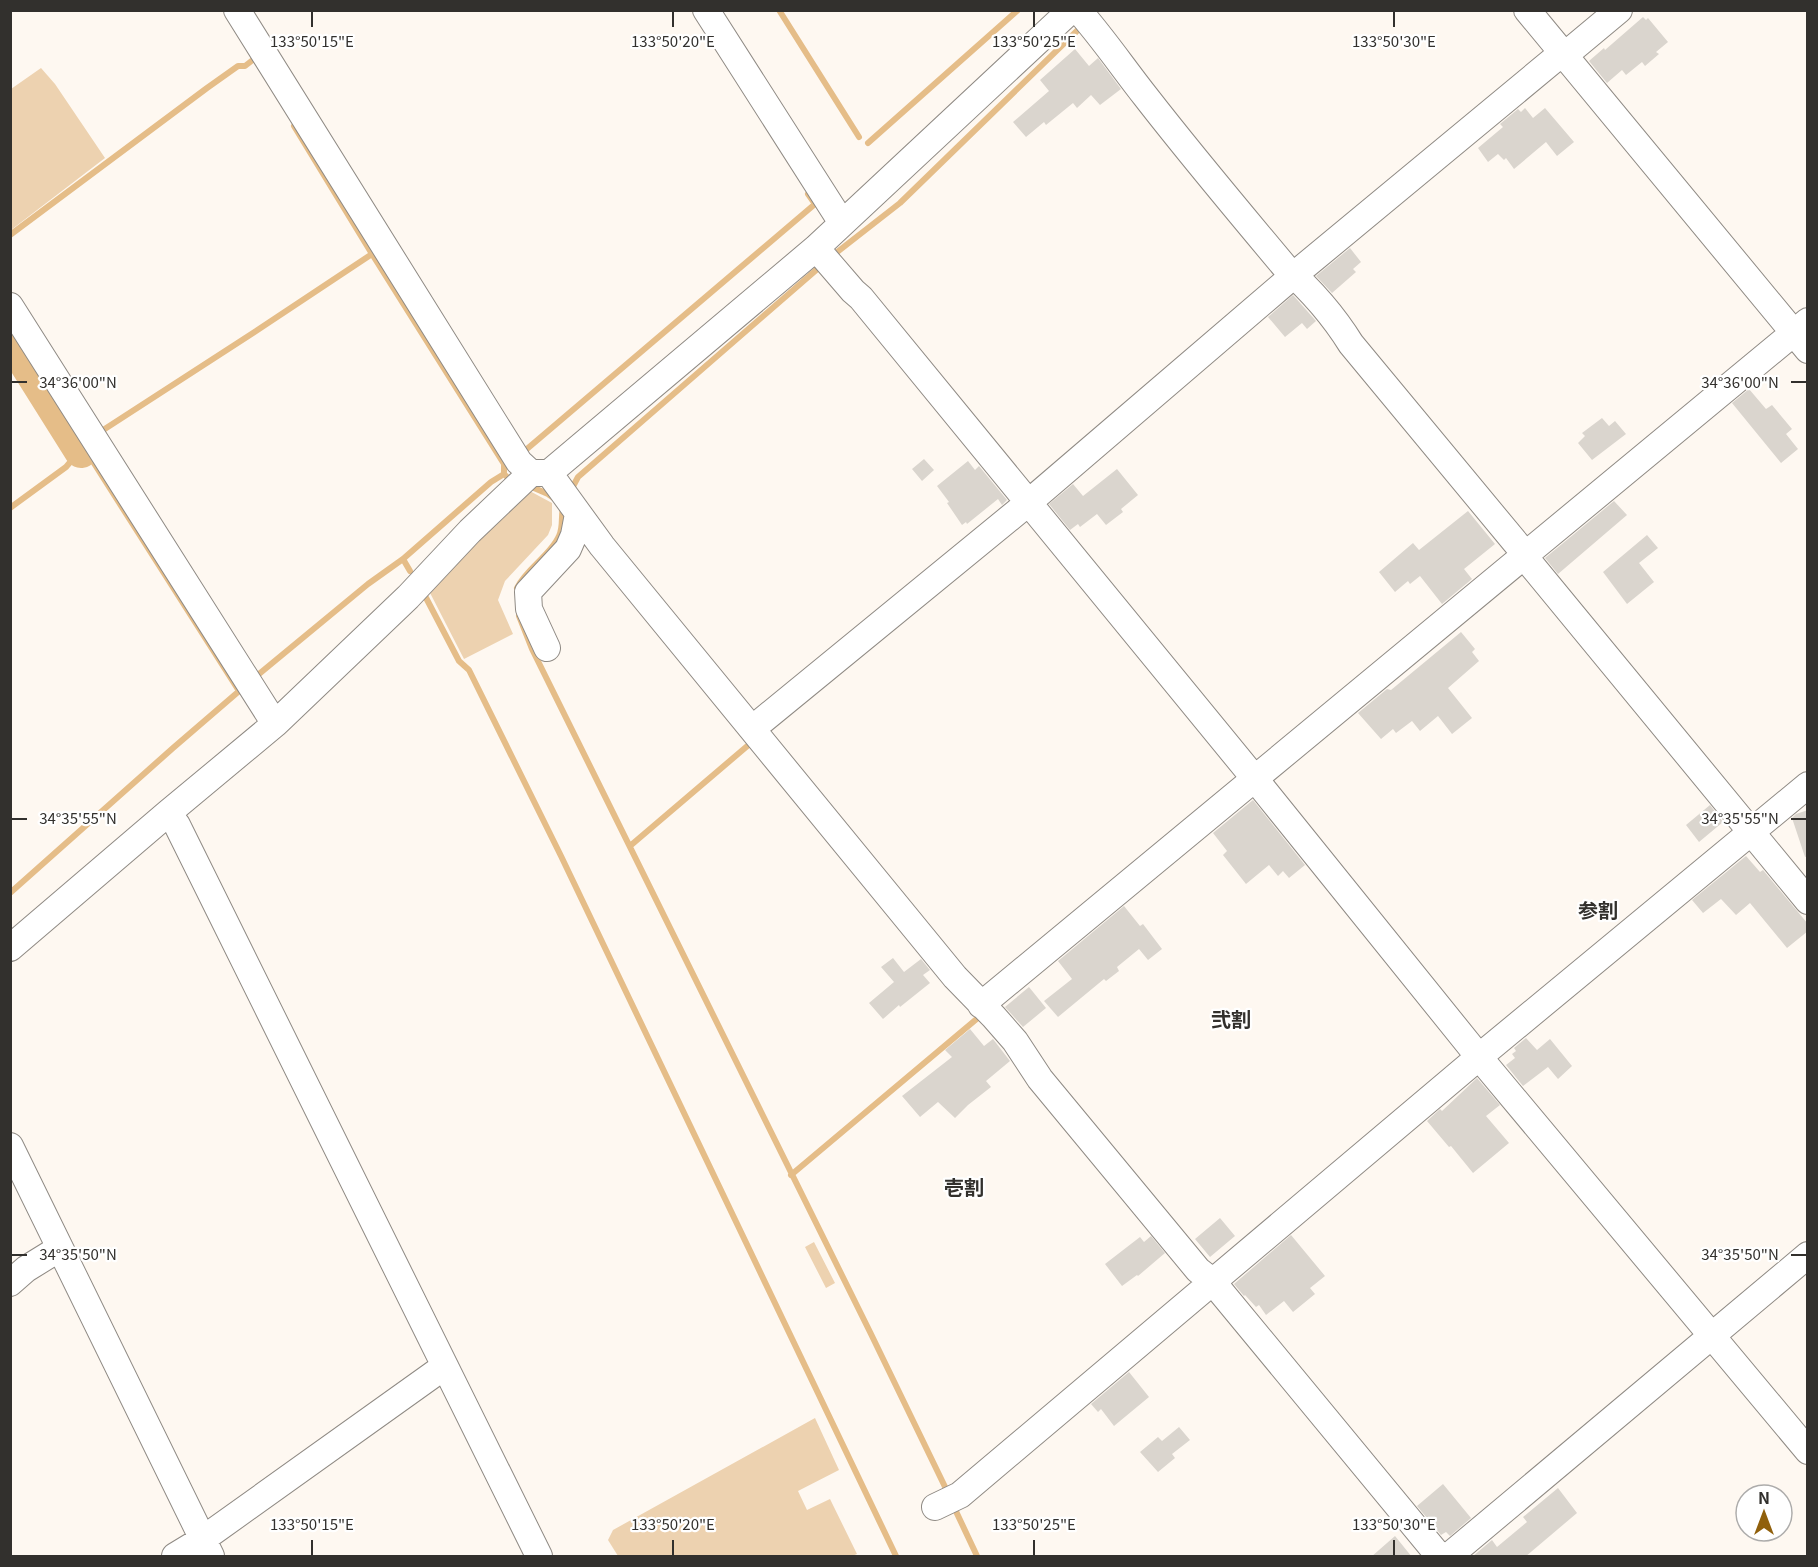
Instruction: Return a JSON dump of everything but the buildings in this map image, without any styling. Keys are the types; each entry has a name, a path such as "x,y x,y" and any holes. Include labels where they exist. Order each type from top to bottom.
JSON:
{"street":[{"path":"237,10 547,482 574,535 568,549 528,592 529,609 547,648"},
{"path":"706,10 842,223"},
{"path":"987,1000 1524,556 1801,332 1527,10"},
{"path":"756,725 1299,279 1619,10"},
{"path":"12,944 172,818 408,597 470,531 547,482 823,257 842,223 1081,16 1285,267 1299,279 1337,322 1350,344 1808,901"},
{"path":"823,257 861,298 1255,778 1483,1062 1715,1336 1808,1450"},
{"path":"10,306 274,724"},
{"path":"547,482 756,725 955,977 987,1000 994,1017 1015,1041 1040,1079 1198,1269 1212,1281 1439,1557"},
{"path":"945,1502 1185,1306 1212,1281 1483,1062 1808,785"},
{"path":"172,818 439,1370 539,1557"},
{"path":"10,1146 60,1248 199,1548 439,1370"},
{"path":"10,1283 26,1269 60,1248"},
{"path":"1449,1556 1715,1336 1808,1255"}],"shaded area":[{"path":"41,68 55,84 105,158 11,230 11,89"},
{"path":"526,489 552,503 552,525 548,535 505,581 498,600 513,634 464,659 427,587"},
{"path":"814,1242 835,1283 826,1288 805,1247"},
{"path":"815,1418 839,1470 798,1491 807,1510 830,1499 857,1554 852,1556 618,1556 608,1540 613,1530"}],"waterway":[{"path":"779,10 859,137"},
{"path":"868,143 1018,10"},
{"path":"832,256 900,203 1083,25"},
{"path":"10,235 207,88 238,66 245,66 254,59"},
{"path":"294,126 504,464 504,474"},
{"path":"521,454 815,204 808,194"},
{"path":"97,434 372,254"},
{"path":"570,492 578,477 822,265"},
{"path":"10,338 81,451"},
{"path":"10,508 66,467 89,440"},
{"path":"81,451 90,457 239,691"},
{"path":"253,679 368,584 403,559 491,482 504,474 508,478"},
{"path":"534,488 555,499"},
{"path":"517,588 555,543 562,524 564,504"},
{"path":"403,559 410,571"},
{"path":"423,592 459,661 469,670 561,856 896,1556"},
{"path":"519,616 532,649 948,1493"},
{"path":"10,893 245,686"},
{"path":"630,846 752,742"},
{"path":"791,1175 979,1017"},
{"path":"953,1505 977,1556"}],"district":[{"name":"参割","path":"1598,909"},
{"name":"弐割","path":"1231,1018"},
{"name":"壱割","path":"964,1186"}]}
